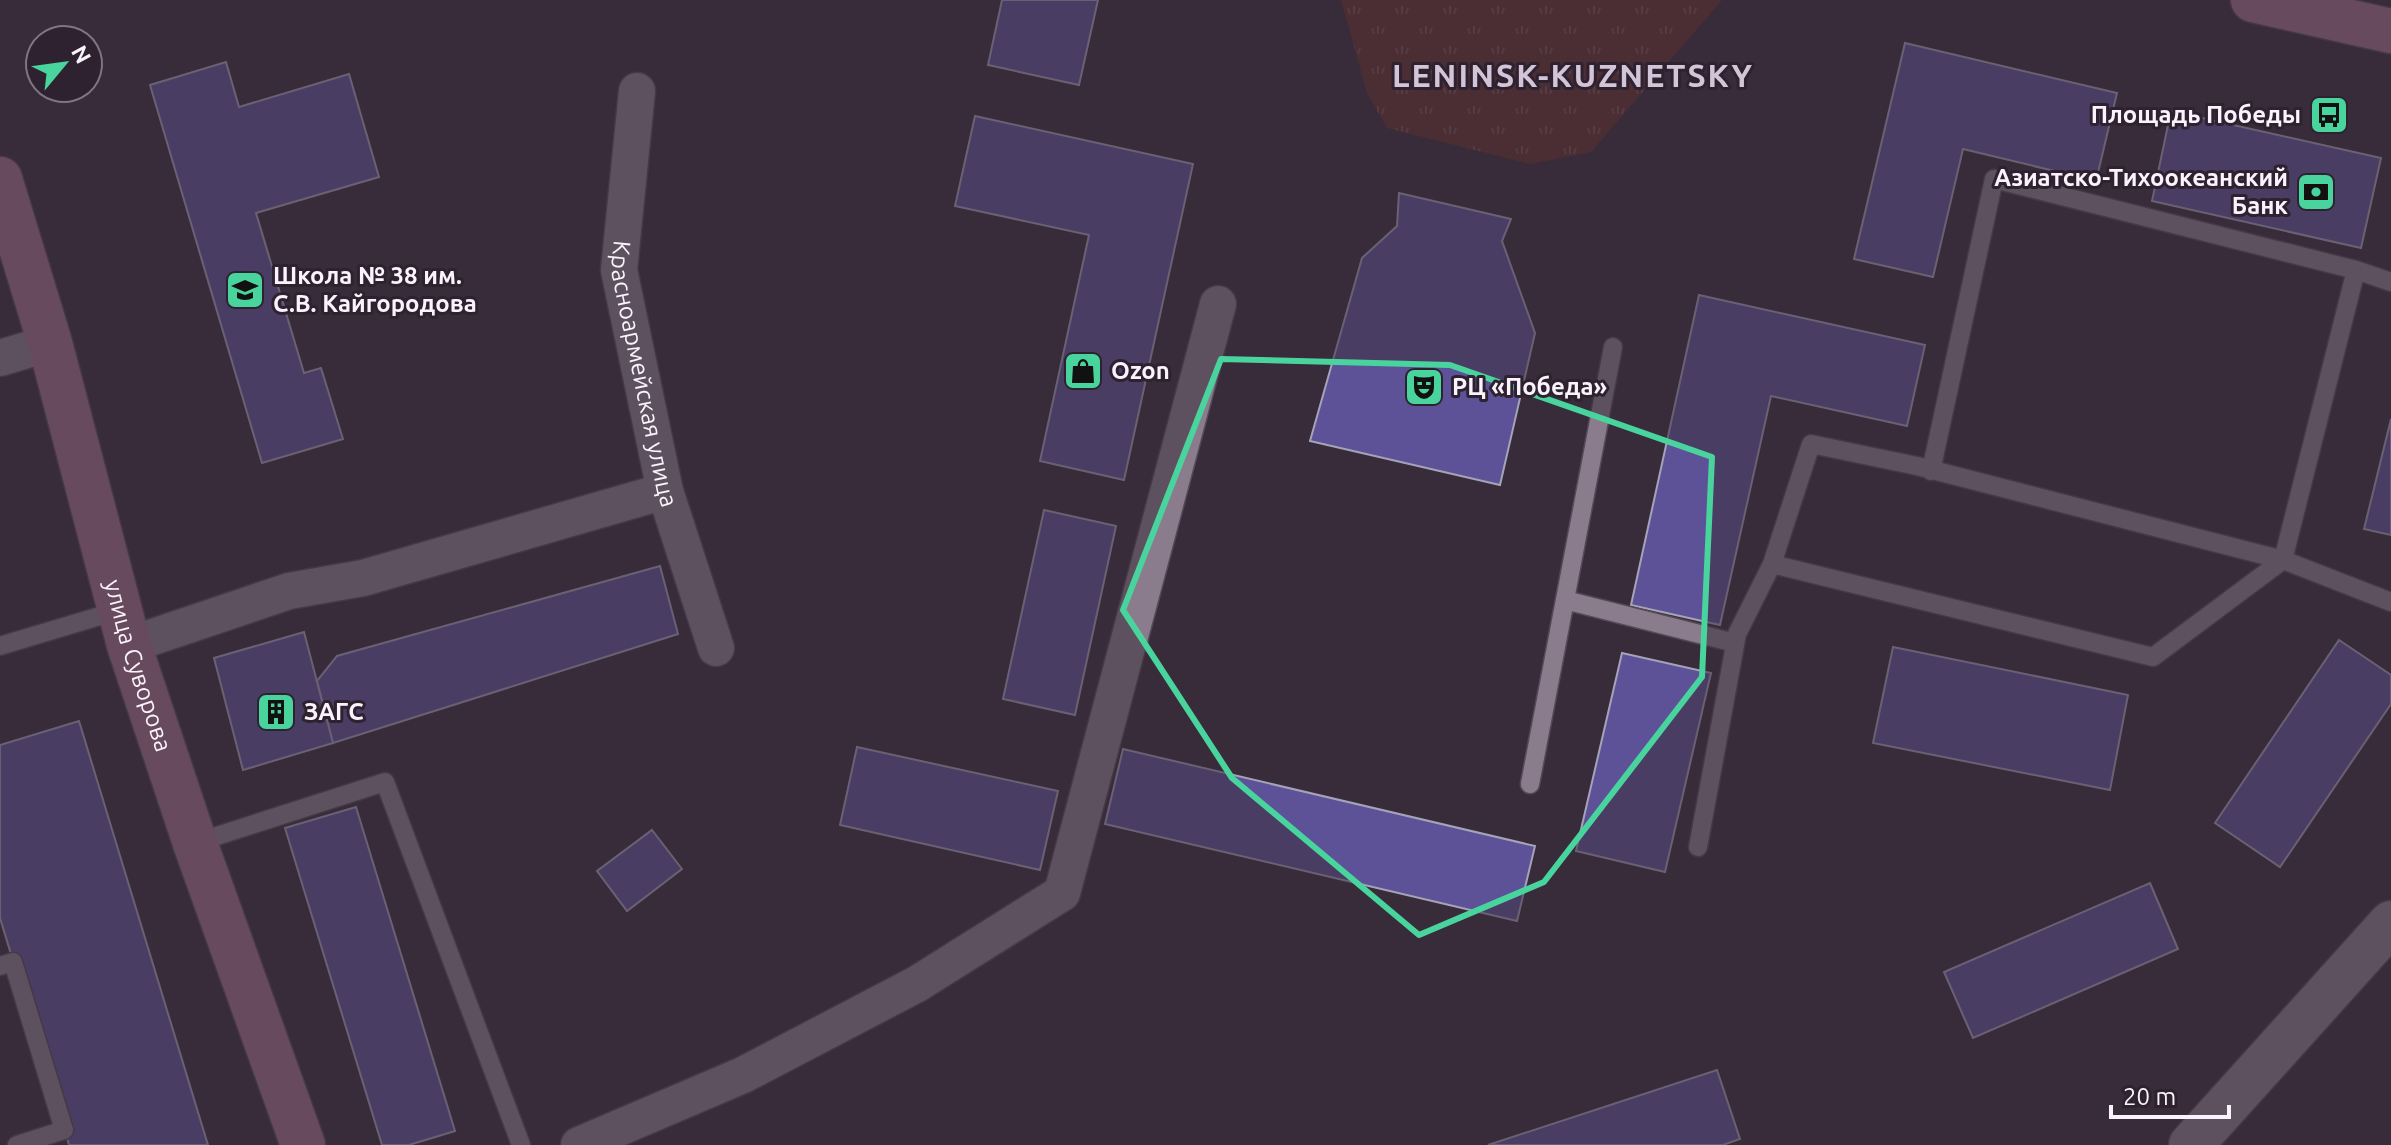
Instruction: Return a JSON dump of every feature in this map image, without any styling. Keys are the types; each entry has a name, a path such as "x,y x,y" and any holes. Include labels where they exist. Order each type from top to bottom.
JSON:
{"main road":[{"path":"2253,0 2340,10 2391,31"},
{"name":"улица Суворова","path":"0,179 50,343 124,628 195,843 303,1145"}],"street":[{"name":"Красноармейская улица","path":"637,91 619,270 665,491 716,648"},
{"path":"579,1145 743,1075 917,984 1062,893 1218,304"},
{"path":"0,358 50,343"},
{"path":"124,628 289,591 363,578 665,491"},
{"path":"2191,1145 2391,923"}],"lane":[{"path":"1931,471 1994,179 2356,270 2391,282"},
{"path":"1772,564 2153,657 2283,560 2356,270"},
{"path":"1530,784 1613,347"},
{"path":"1698,847 1737,634 1772,564 1811,444 1931,471 2283,560 2391,602"},
{"path":"1565,600 1735,643"},
{"path":"0,646 124,628"},
{"path":"195,843 385,782 521,1145"},
{"path":"0,966 13,962 64,1130 17,1145"}],"highlighted area":[{"path":"1221,359 1450,365 1712,457 1702,677 1544,882 1419,935 1232,778 1123,610"}],"green space":[{"path":"1341,0 1722,0 1591,152 1530,164 1387,128 1367,93"}],"building":[{"path":"1002,0 1098,0 1079,85 988,65"},
{"path":"1905,43 2117,93 2096,181 1963,149 1933,277 1854,259"},
{"name":"Школа № 38 им. С.В. Кайгородова","path":"226,62 239,107 349,74 379,177 256,213 304,373 321,368 343,439 262,463 150,85"},
{"path":"2171,111 2381,158 2361,248 2152,201"},
{"path":"975,116 1193,164 1124,480 1040,461 1089,235 955,206"},
{"name":"РЦ «Победа»","path":"1399,193 1511,219 1502,241 1535,333 1500,485 1310,441 1362,258 1397,226"},
{"path":"1699,295 1925,345 1907,426 1771,396 1720,625 1631,605"},
{"path":"2391,419 2391,535 2364,529"},
{"path":"1044,510 1116,526 1075,715 1003,699"},
{"path":"660,566 678,634 333,743 317,681 337,656"},
{"name":"ЗАГС","path":"304,632 333,743 243,770 214,658"},
{"path":"2339,640 2391,675 2391,704 2280,867 2215,823"},
{"path":"1893,647 2128,695 2110,790 1873,743"},
{"path":"1622,653 1711,673 1665,872 1576,851"},
{"path":"79,721 208,1145 69,1145 0,918 0,745"},
{"path":"857,747 1058,791 1040,870 840,825"},
{"path":"1123,749 1535,846 1517,921 1105,824"},
{"path":"356,807 455,1131 409,1145 382,1145 285,828"},
{"path":"652,830 682,869 627,911 597,871"},
{"path":"2150,883 2178,949 1973,1038 1944,972"},
{"path":"1717,1070 1740,1139 1723,1145 1488,1145"}],"place":[{"name":"Площадь Победы","path":"2329,115"},
{"name":"Азиатско-Тихоокеанский Банк","path":"2316,192"},
{"name":"Школа № 38 им. С.В. Кайгородова","path":"245,290"},
{"name":"Ozon","path":"1083,371"},
{"name":"РЦ «Победа»","path":"1424,387"},
{"name":"ЗАГС","path":"276,712"}],"district":[{"name":"LENINSK-KUZNETSKY","path":"1573,76"}]}
